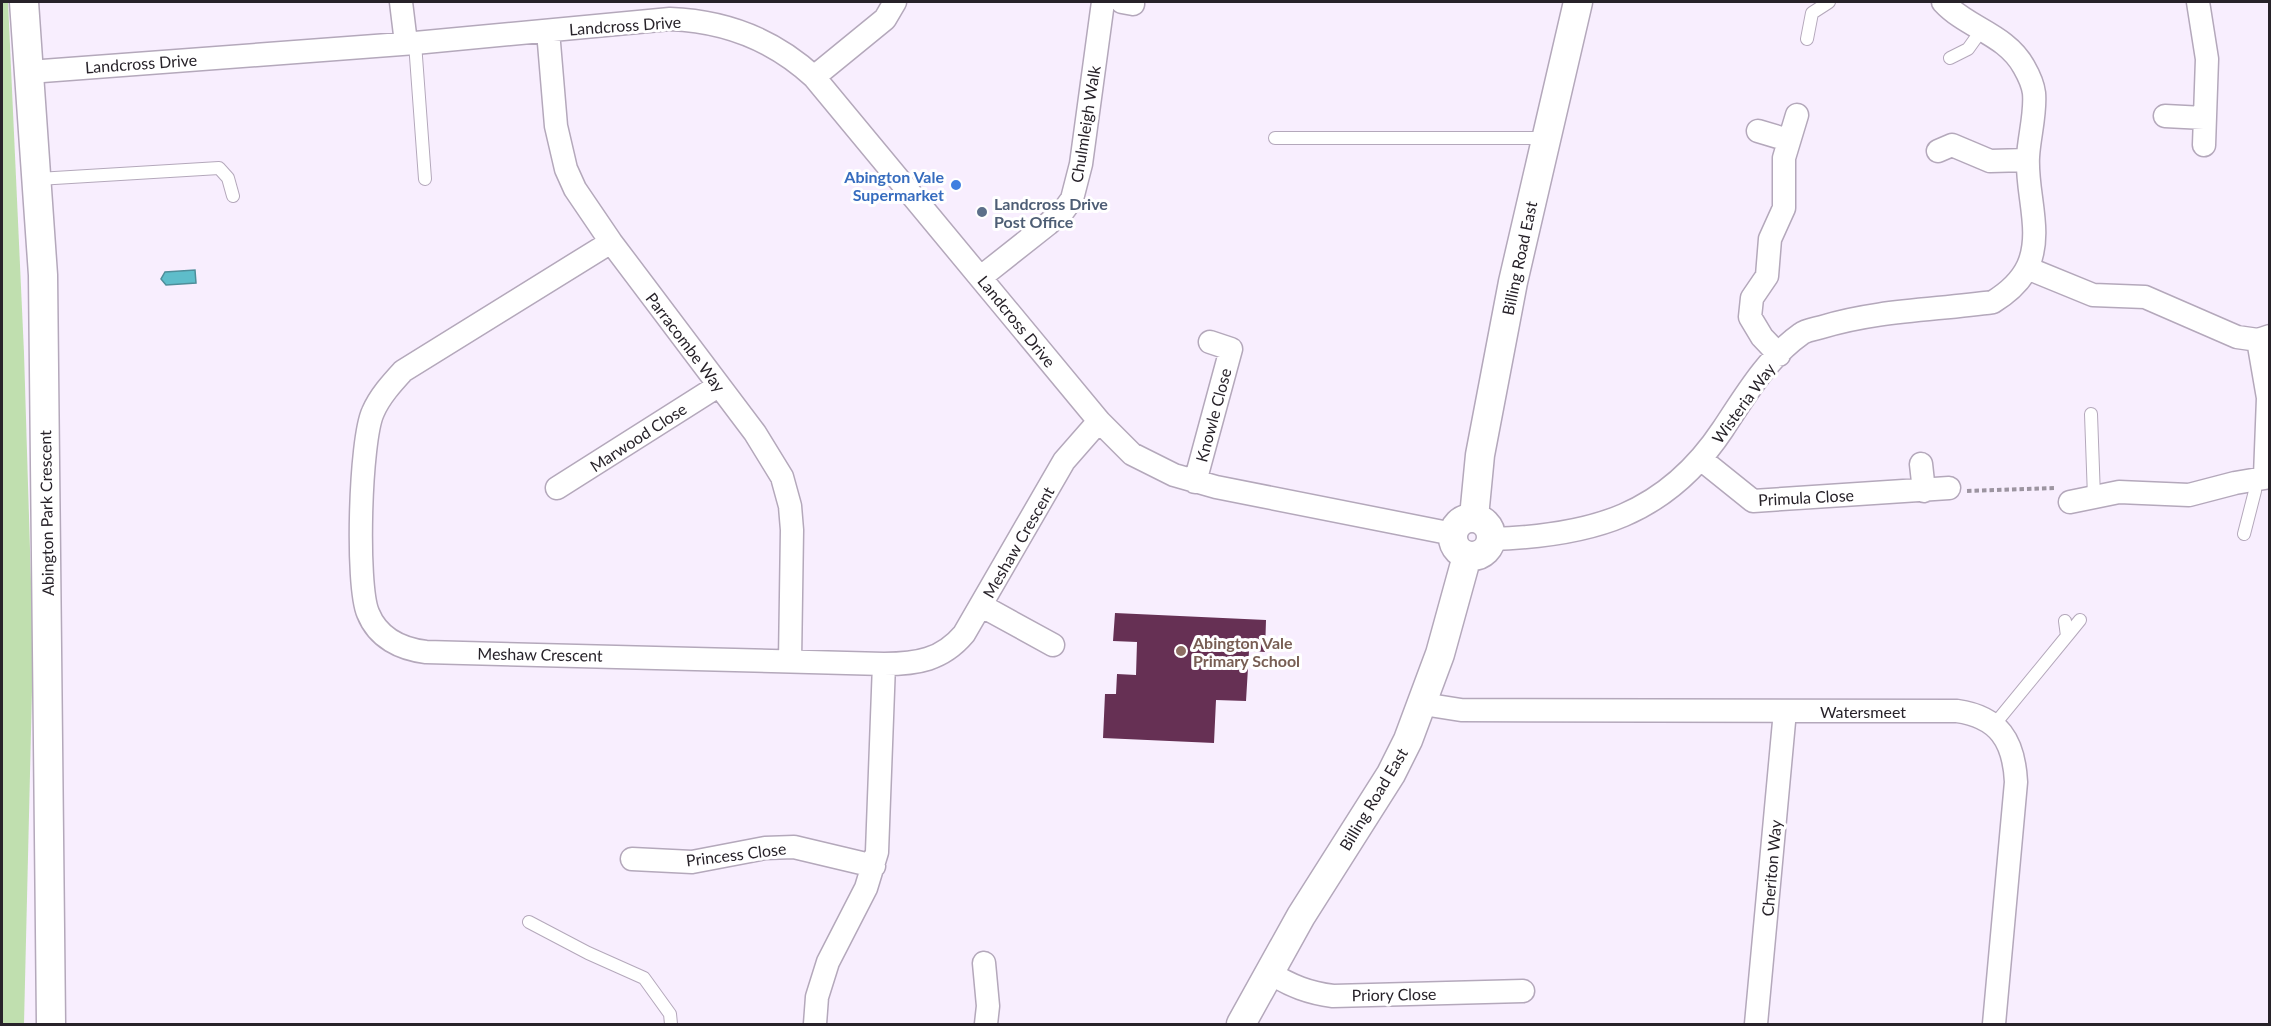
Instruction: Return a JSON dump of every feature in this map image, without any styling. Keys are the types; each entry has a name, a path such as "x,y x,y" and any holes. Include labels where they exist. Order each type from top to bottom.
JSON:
{"street":[{"name":"Abington Park Crescent","path":"24,2 38,179 44,381 51,1024"},
{"path":"401,2 410,43"},
{"path":"814,77 885,19 895,2"},
{"name":"Chulmleigh Walk","path":"981,277 1048,224 1072,199 1081,164 1103,2"},
{"name":"Billing Road East","path":"1241,1024 1301,916 1391,774 1423,704 1471,537 1480,455 1496,370 1545,138 1578,2"},
{"name":"Wisteria Way","path":"1471,537 1564,531 1624,516 1671,489 1702,460 1743,397 1779,355 1802,333 1850,318 1993,302 2006,294 2027,268 2032,251 2034,221 2027,160 2034,93 2024,67 2010,48 1983,28 1966,21 1943,2"},
{"path":"2198,2 2207,59 2204,145"},
{"name":"Landcross Drive","path":"29,72 410,43 670,20 703,22 760,38 782,50 814,77 1099,421 1132,454 1153,466 1195,482 1471,537"},
{"name":"Parracombe Way","path":"548,31 556,126 566,169 585,207 768,454 786,491 792,530 790,661"},
{"path":"1779,355 1762,337 1750,317 1752,298 1767,276 1770,239 1784,208 1784,158 1797,115"},
{"path":"2165,116 2204,118"},
{"path":"1758,131 1788,140"},
{"path":"1938,151 1952,145 1990,161 2027,160"},
{"name":"Meshaw Crescent","path":"611,242 403,370 386,389 373,412 363,458 363,582 368,614 388,639 413,650 884,664 924,661 946,652 964,634 1064,461 1099,421"},
{"path":"2027,268 2092,295 2145,297 2237,337 2264,338 2268,398 2263,477 2190,495 2119,492 2082,499"},
{"name":"Knowle Close","path":"1195,482 1229,348"},
{"name":"Marwood Close","path":"557,489 718,386"},
{"name":"Primula Close","path":"1702,460 1753,501 1949,488"},
{"path":"1921,464 1924,491"},
{"path":"982,606 1053,645"},
{"path":"815,1024 817,998 828,962 866,888 874,866 879,837 884,664"},
{"name":"Watersmeet","path":"1423,704 1461,710 1957,711 1976,714 1995,725"},
{"name":"Cheriton Way","path":"1756,1024 1785,711"},
{"path":"1994,1024 2016,782 2015,762 2007,741 1995,725"},
{"name":"Princess Close","path":"632,859 692,862 765,848 794,847 874,866"},
{"path":"984,963 988,1006 986,1024"},
{"name":"Priory Close","path":"1270,973 1292,986 1312,993 1333,996 1523,991"}],"lane":[{"path":"1807,39 1812,12 1828,2"},
{"path":"1950,58 1968,49 1983,28"},
{"path":"410,43 424,179"},
{"path":"1275,138 1545,138"},
{"path":"38,179 219,168 228,178 232,196"},
{"path":"2082,499 2091,414"},
{"path":"2244,534 2255,492 2263,477"},
{"path":"2065,621 2067,636"},
{"path":"1995,725 2080,621"},
{"path":"529,922 588,953 644,978 670,1014 671,1024"}],"path":[{"path":"1949,488 1964,491 2068,487 2082,499"}],"green space":[{"path":"2,2 8,2 24,353 33,648 24,1024 2,1024"}],"water":[{"path":"195,270 196,283 166,285 161,279 165,272"}],"building":[{"path":"1115,613 1266,620 1265,652 1249,651 1246,701 1216,700 1214,743 1103,738 1105,694 1116,694 1117,674 1136,675 1137,642 1113,641"}],"place":[{"name":"Abington Vale Supermarket","path":"956,185"},
{"name":"Landcross Drive Post Office","path":"982,212"},
{"name":"Abington Vale Primary School","path":"1181,651"}]}
